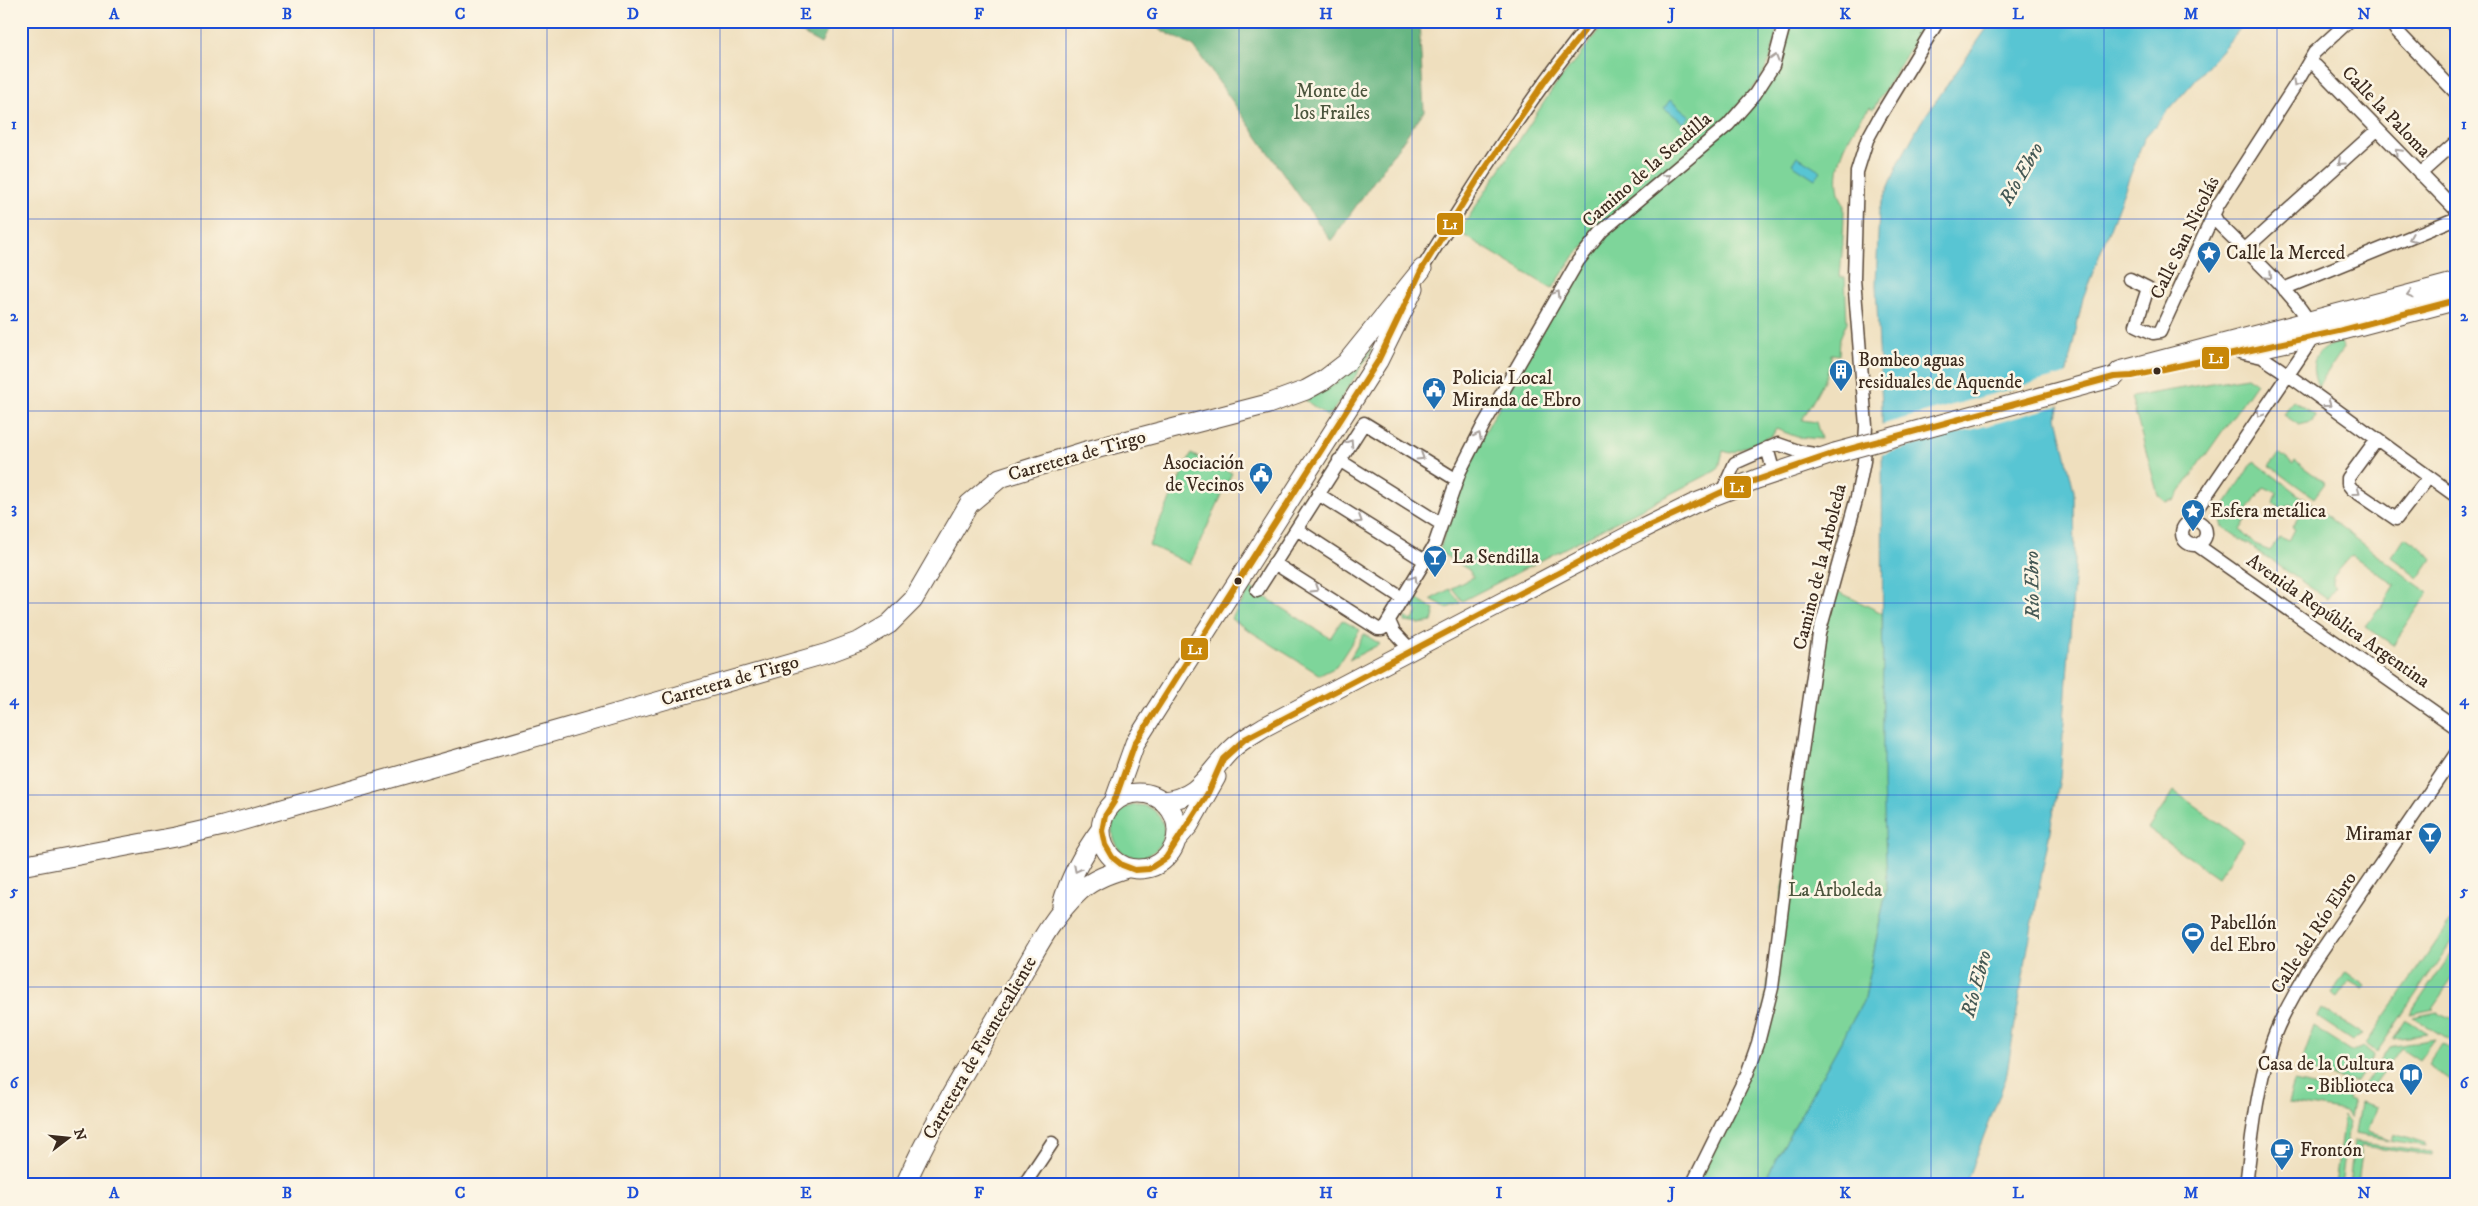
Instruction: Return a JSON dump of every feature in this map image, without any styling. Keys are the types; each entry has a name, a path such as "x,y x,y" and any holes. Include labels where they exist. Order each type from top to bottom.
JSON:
{"main road":[{"path":"1127,868 1116,862 1108,853 1102,841 1101,829 1105,814 1114,802 1135,743 1384,349 1422,269"},
{"name":"Carretera de Tirgo","path":"21,866 175,838 223,826 828,653 875,634 901,614 913,600 969,504 1000,478 1083,452 1268,404 1306,390 1324,380 1346,363 1403,290 1422,269"},
{"path":"1114,802 1135,792 1176,800 1191,794 1202,785 1233,748 1258,731 1405,644 1722,492 1831,454 2114,377 2132,376 2239,352 2457,282"},
{"path":"2114,377 2120,371 2313,328 2457,300"},
{"path":"1135,743 1133,770 1154,797 1175,818 1177,839"},
{"path":"1060,913 1088,885 1106,875 1127,868 1145,869 1154,866 1169,856 1177,839 1189,825 1203,803 1214,783 1222,760"},
{"path":"1060,913 1065,894 1091,842 1101,829"},
{"name":"Carretera de Fuentecaliente","path":"905,1185 924,1145 956,1087 1060,913"}],"street":[{"path":"1422,269 1520,116 1592,21"},
{"name":"Camino de la Sendilla","path":"1389,621 1440,533 1441,524 1457,480 1483,426 1557,294 1578,261 1602,231 1728,124 1755,94 1773,66 1785,21"},
{"name":"Camino de la Arboleda","path":"1692,1185 1747,1074 1758,1043 1772,988 1798,779 1819,634 1857,497 1864,461 1866,426 1854,279 1857,172 1867,140 1875,125 1938,21"},
{"name":"Calle San Nicolás","path":"2130,279 2148,288 2136,325 2154,333 2160,332 2213,214 2314,53 2349,21"},
{"path":"2449,21 2457,29"},
{"path":"2394,29 2457,94"},
{"name":"Calle la Paloma","path":"2308,62 2316,66 2457,211"},
{"path":"2244,250 2377,130"},
{"path":"2420,174 2457,141"},
{"path":"2188,522 2196,520 2205,528 2206,536 2197,545 2186,543 2182,537 2182,527 2188,522 2289,375 2313,328 2282,289 2218,224 2213,214"},
{"path":"2282,289 2457,218"},
{"path":"2239,352 2262,357 2457,497"},
{"path":"1257,591 1291,536 1298,530 1318,494 1364,423 1457,480"},
{"path":"2376,440 2348,478 2348,484 2352,489 2396,519 2429,477"},
{"path":"1722,492 1735,463 1778,444 1801,452 1831,454"},
{"path":"1765,476 1767,448"},
{"path":"1747,457 1765,476"},
{"path":"1339,460 1441,524"},
{"path":"1318,494 1425,561"},
{"path":"1286,505 1298,515 1298,530"},
{"path":"1274,524 1283,529 1298,530 1402,598"},
{"name":"Avenida República Argentina","path":"2197,545 2457,728"},
{"path":"1274,563 1378,629 1382,629 1389,621 1405,644"},
{"name":"Calle del Río Ebro","path":"2246,1185 2255,1112 2270,1048 2288,1007 2307,972 2457,752"},
{"path":"1024,1185 1052,1144"}],"green space":[{"path":"788,21 832,21 821,44 787,25"},
{"name":"Monte de los Frailes","path":"1144,21 1419,21 1424,111 1331,241 1194,47"},
{"path":"1607,21 1779,21 1770,60 1760,80 1726,119 1575,255 1552,289 1459,232 1552,90"},
{"path":"1790,21 1927,21 1873,109 1870,107 1856,126 1841,158 1838,181 1839,193 1844,207 1840,277 1845,277 1847,322 1840,338 1839,355 1831,354 1825,379 1802,420 1816,422 1821,439 1797,437 1776,429 1772,436 1731,453 1723,451 1719,468 1715,471 1462,601 1452,588 1473,577 1469,570 1439,552 1459,487 1479,442 1579,267 1605,235 1761,95 1778,66"},
{"path":"1388,326 1331,414 1329,412 1327,416 1305,400 1343,378 1370,350"},
{"path":"2341,341 2343,349 2318,386 2313,370 2316,357 2325,348"},
{"path":"2247,377 2256,383 2175,499 2166,502 2158,495 2131,397"},
{"path":"2293,400 2315,415 2312,422 2299,425 2284,415"},
{"path":"2279,453 2293,464 2295,461 2325,483 2314,498 2270,466"},
{"path":"1191,454 1232,473 1190,564 1149,545"},
{"path":"2254,461 2428,593 2393,645 2365,626 2378,609 2381,609 2395,585 2352,555 2333,577 2333,585 2336,587 2327,599 2223,527 2219,514","holes":["2264,487 2277,493 2274,504 2282,509 2291,503 2301,513 2292,527 2295,529 2289,541 2280,537 2270,551 2255,545 2240,530 2249,516 2246,513"]},
{"path":"2405,537 2425,551 2432,559 2419,578 2391,557"},
{"path":"1251,588 1330,638 1342,620 1360,630 1336,667 1320,675 1231,619"},
{"name":"La Arboleda","path":"1831,588 1882,613 1887,885 1865,998 1762,1185 1692,1185 1758,1043"},
{"path":"1450,589 1460,603 1447,608 1431,599"},
{"path":"1416,598 1435,610 1432,622 1419,624 1405,622 1405,617 1412,621 1418,612 1412,606"},
{"path":"1364,634 1380,644 1349,660"},
{"path":"2174,791 2243,840 2218,877 2148,829"},
{"path":"1133,805 1143,805 1153,809 1160,816 1164,831 1160,846 1153,853 1143,857 1133,857 1123,853 1116,846 1112,836 1112,826 1116,816 1123,809"},
{"path":"2457,912 2457,933 2377,1052 2366,1044"},
{"path":"2457,945 2457,972 2432,1008 2434,1009 2410,1014"},
{"path":"2346,972 2365,986 2363,989 2349,981 2337,998 2331,994"},
{"path":"2322,1008 2363,1035 2352,1040 2317,1017"},
{"path":"2437,1012 2457,1021 2457,1045 2413,1017"},
{"path":"2406,1020 2428,1034 2393,1039"},
{"path":"2313,1027 2352,1052 2364,1047 2374,1055 2357,1082 2298,1069"},
{"path":"2435,1039 2419,1060 2401,1048 2371,1089 2364,1085 2389,1047"},
{"path":"2442,1043 2457,1053 2457,1072 2451,1081 2428,1065"},
{"path":"2294,1082 2348,1093 2347,1099 2353,1101 2350,1118 2347,1112 2288,1103"},
{"path":"2360,1102 2376,1107 2368,1132 2393,1140 2395,1133 2426,1143 2426,1146 2355,1134"},
{"path":"2344,1116 2349,1123 2341,1185 2335,1185"},
{"path":"2354,1142 2431,1153 2431,1156 2362,1146 2357,1183 2370,1185 2349,1184"}],"water":[{"name":"Río Ebro","path":"1992,21 2247,21 2145,137 2083,298 2057,417 2074,491 2075,565 2060,778 2028,947 2006,1078 1965,1185 1762,1185 1865,998 1887,885 1883,785 1882,408 1876,285 1879,210 1900,160 1921,122"},
{"path":"1670,100 1690,116 1684,123 1664,108"},
{"path":"1797,156 1821,171 1815,179 1792,164"}],"pier":[{"path":"2069,373 2062,405 1880,455 1880,425"}],"transit line":[{"name":"L1","path":"1592,21 1545,81 1478,179 1422,269 1378,361 1135,743 1114,802 1105,816 1102,831 1105,845 1112,857 1122,865 1135,870 1149,869 1166,858 1208,793 1223,759 1245,739 1636,532 1722,492 1835,453 2114,377 2132,376 2343,330 2457,300"}],"place":[{"name":"Calle la Merced","path":"2209,274"},
{"name":"Bombeo aguas residuales de Aquende","path":"1841,392"},
{"name":"Policia Local Miranda de Ebro","path":"1434,410"},
{"name":"Asociación de Vecinos","path":"1261,495"},
{"name":"Esfera metálica","path":"2193,532"},
{"name":"La Sendilla","path":"1435,578"},
{"name":"Miramar","path":"2430,855"},
{"name":"Pabellón del Ebro","path":"2193,955"},
{"name":"Casa de la Cultura - Biblioteca","path":"2411,1096"},
{"name":"Frontón","path":"2282,1171"}]}
